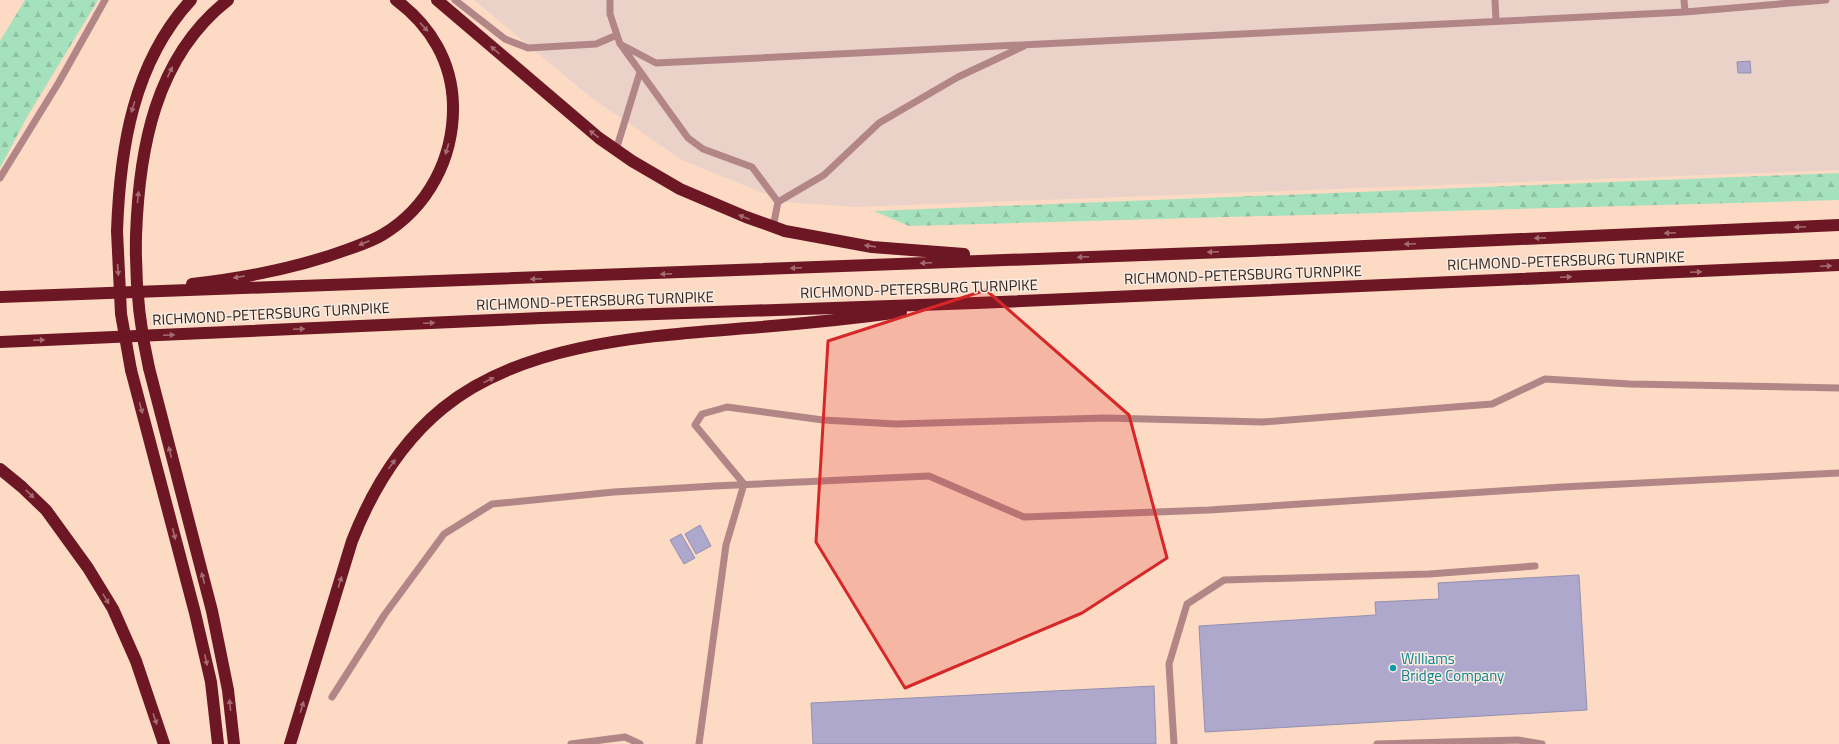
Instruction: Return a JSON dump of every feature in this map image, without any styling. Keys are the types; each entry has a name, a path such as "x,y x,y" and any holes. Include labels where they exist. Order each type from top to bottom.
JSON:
{"highway":[{"path":"191,0 177,15 163,36 140,83 131,115 121,167 117,231 121,314 131,370 195,613 210,682 218,744"},
{"path":"228,0 203,22 189,40 174,62 161,90 152,117 144,151 137,203 136,236 137,299 141,334 212,611 228,690 234,744"},
{"path":"46,295 175,285 226,279 282,269 314,261 364,243 382,235 406,217 422,200 441,168 449,146 453,124 452,93 447,67 437,44 412,14 396,0"},
{"path":"437,0 573,118 616,150 659,178 733,212 773,227 819,238 872,247 934,253 1049,258"},
{"name":"RICHMOND-PETERSBURG TURNPIKE","path":"0,297 587,277 1839,225"},
{"name":"RICHMOND-PETERSBURG TURNPIKE","path":"0,342 541,318 976,303 1839,265"},
{"path":"290,744 350,549 362,515 376,489 405,447 439,412 466,393 489,379 543,358 604,344 683,334 833,321 976,303"},
{"path":"0,469 22,487 46,510 88,568 112,609 136,661 164,744"}],"lane":[{"path":"0,178 59,82 105,0"},
{"path":"455,0 505,39 528,48 596,44 617,35"},
{"path":"610,0 610,14 620,44 688,138 703,149 752,167 778,202 773,227"},
{"path":"1495,0 1496,20"},
{"path":"1684,0 1685,12"},
{"path":"620,44 656,63 1496,20 1685,12 1826,0"},
{"path":"778,202 824,175 879,123 958,77 1028,44"},
{"path":"616,150 640,72"},
{"path":"744,484 695,425 702,414 727,407 823,420 896,424 1106,418 1263,422 1492,404 1545,379 1630,384 1839,388"},
{"path":"332,697 385,614 444,534 492,504 614,492 744,484 929,476 1024,517 1209,510 1562,487 1839,473"},
{"path":"699,744 726,545 744,484"},
{"path":"1174,744 1169,664 1187,604 1224,580 1428,574 1535,566"},
{"path":"571,744 625,737 640,744"},
{"path":"1376,744 1518,740 1542,744"}],"highlighted area":[{"path":"986,290 1129,415 1167,558 1082,613 905,688 816,542 828,341"}],"shaded area":[{"path":"474,0 1839,0 1839,170 855,207 785,202 682,160 589,96"}],"green space":[{"path":"25,0 98,0 27,117 0,168 0,41"},
{"path":"1839,173 1839,200 909,226 874,211"}],"building":[{"path":"1750,61 1751,73 1738,73 1737,62"},
{"path":"700,525 711,546 696,554 685,534"},
{"path":"681,534 695,558 684,564 670,540"},
{"name":"Williams Bridge Company","path":"1579,575 1587,710 1205,732 1199,626 1376,615 1375,602 1439,599 1438,583"},
{"path":"1154,686 1156,744 813,744 811,703"}],"place":[{"name":"Williams Bridge Company","path":"1393,668"}]}
